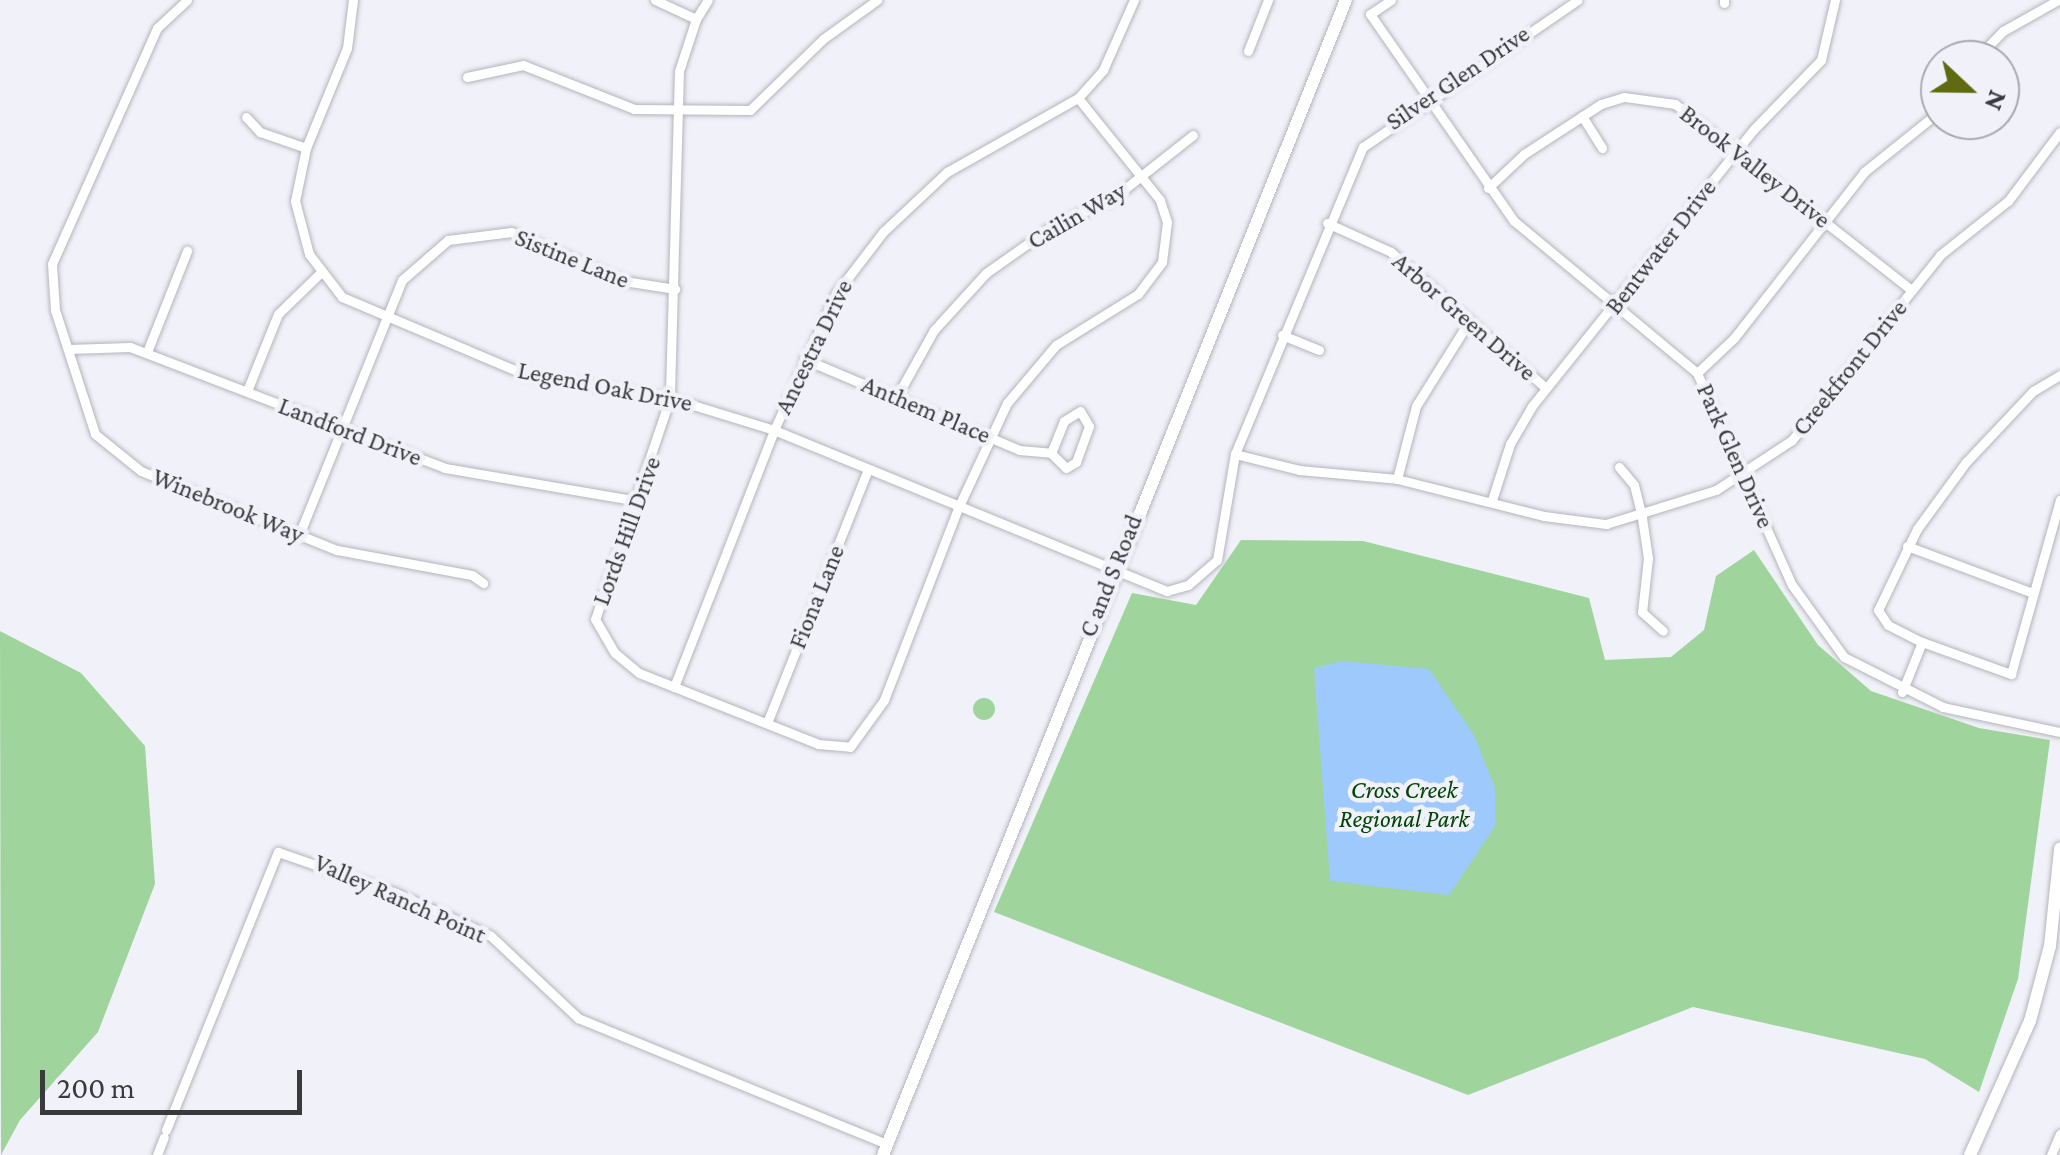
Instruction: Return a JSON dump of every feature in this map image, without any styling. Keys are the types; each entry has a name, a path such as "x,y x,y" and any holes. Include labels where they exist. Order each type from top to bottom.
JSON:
{"main road":[{"name":"C and S Road","path":"885,1150 1112,571 1346,0"},
{"path":"1970,1155 2030,1021 2055,948 2060,849"}],"street":[{"name":"Winebrook Way","path":"187,0 157,28 60,240 51,285 95,434 142,471 299,535 362,558 472,575 483,583"},
{"name":"Legend Oak Drive","path":"353,0 343,58 296,177 296,225 319,274 342,298 524,374 670,398 774,430 1112,571"},
{"path":"655,0 696,19"},
{"path":"679,112 679,71 696,19 708,0"},
{"path":"467,76 523,65 634,109 750,110 822,39 878,0"},
{"name":"Ancestra Drive","path":"674,687 774,430 837,292 916,198 969,155 1078,98 1102,70 1134,0"},
{"path":"1248,51 1268,0"},
{"name":"Park Glen Drive","path":"1391,0 1370,14 1514,221 1697,373 1816,624 1844,657 1902,692 1973,718 2060,732"},
{"name":"Silver Glen Drive","path":"1112,571 1166,591 1188,584 1218,560 1235,454 1328,223 1363,147 1564,3 1578,0"},
{"name":"Bentwater Drive","path":"1492,500 1510,444 1546,388 1736,151 1821,60 1835,0"},
{"path":"1994,40 2058,0"},
{"name":"Brook Valley Drive","path":"1488,188 1582,116 1624,97 1651,98 1675,104 1911,290"},
{"path":"959,506 990,436 1034,367 1078,327 1138,294 1157,271 1167,222 1144,176 1078,98"},
{"name":"Lords Hill Drive","path":"679,112 670,398 595,619 615,653 640,673 818,744 850,746 884,700 959,506"},
{"path":"1582,116 1602,148"},
{"path":"246,117 260,132 306,148"},
{"path":"1697,373 1884,152 1920,126"},
{"name":"Creekfront Drive","path":"1235,454 1299,470 1398,479 1606,524 1642,518 1744,473 1792,440 1940,255 2008,201 2060,132"},
{"name":"Cailin Way","path":"896,398 934,330 986,273 1144,176 1193,135"},
{"name":"Arbor Green Drive","path":"1328,223 1391,252 1468,324 1546,388"},
{"name":"Sistine Lane","path":"299,535 384,318 402,280 428,253 448,240 489,230 511,232 642,287 675,289"},
{"path":"147,352 186,251"},
{"path":"247,391 278,314 319,274"},
{"path":"1398,479 1416,406 1468,324"},
{"path":"1282,335 1319,350"},
{"name":"Landford Drive","path":"68,349 113,344 147,352 445,468 638,501"},
{"name":"Anthem Place","path":"804,359 1020,450 1050,452 1066,468 1076,462 1089,426 1080,411 1064,420 1050,452"},
{"path":"2060,375 2033,391 1966,462 1907,546 1878,610 1888,624 1922,642 2011,674 2030,592 2060,500"},
{"path":"1618,467 1634,485 1642,518 1648,558 1642,612 1663,631"},
{"name":"Fiona Lane","path":"766,723 867,472"},
{"path":"1907,546 2030,592"},
{"path":"1902,692 1922,642"},
{"name":"Valley Ranch Point","path":"157,1155 278,852 396,892 491,936 578,1018 885,1150"},
{"path":"2051,1155 2060,1134"}],"green space":[{"name":"Cross Creek Regional Park","path":"1241,540 1363,541 1589,598 1605,660 1671,657 1704,630 1716,576 1754,550 1818,645 1871,691 1979,728 2050,740 2018,979 1979,1092 1925,1059 1693,1007 1468,1095 994,912 1132,593 1196,605"},
{"path":"0,631 81,673 145,746 155,884 98,1032 20,1120 1,1155"},
{"path":"980,698 988,698 995,709 988,720 980,720 973,713 973,705"}],"water":[{"path":"1343,661 1429,669 1474,735 1495,788 1495,826 1449,895 1330,881 1314,668"}]}
